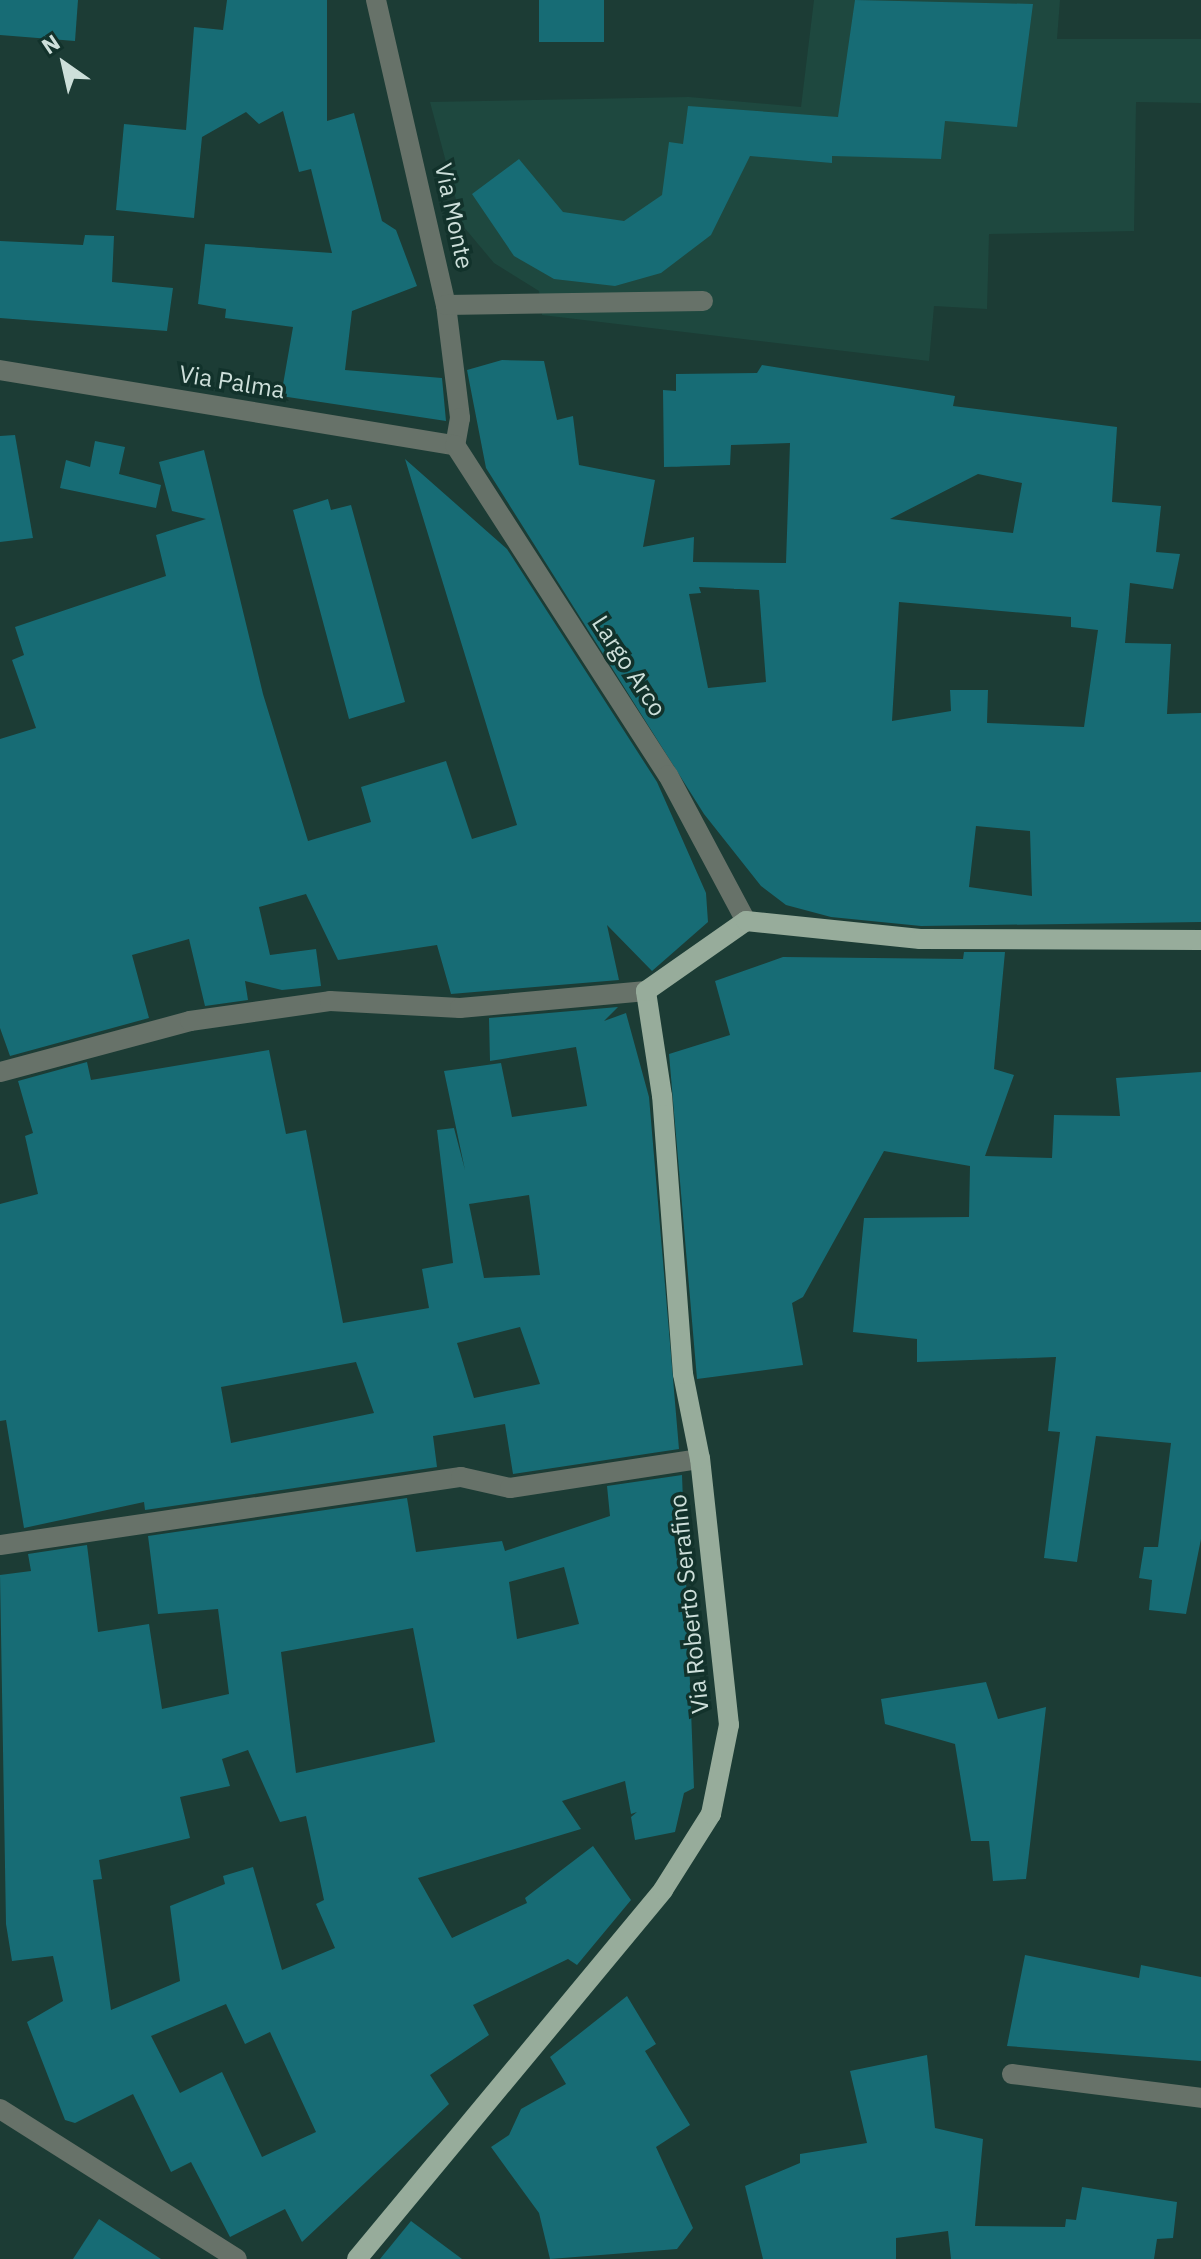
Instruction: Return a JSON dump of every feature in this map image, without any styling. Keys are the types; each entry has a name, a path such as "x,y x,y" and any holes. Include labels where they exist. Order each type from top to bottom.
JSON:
{"main road":[{"path":"646,991 746,921 920,939 1201,940"},
{"name":"Via Roberto Serafino","path":"357,2259 663,1890 711,1814 729,1725 700,1459 683,1374 662,1096 646,991"}],"street":[{"name":"Via Monte","path":"376,0 446,305 460,418 455,445"},
{"path":"446,305 703,301"},
{"name":"Via Palma","path":"0,370 455,445"},
{"name":"Largo Arco","path":"455,445 668,775 746,921"},
{"path":"0,1072 190,1021 330,1001 502,1006 646,991"},
{"path":"0,1545 461,1477 510,1488 700,1459"},
{"path":"1012,2074 1201,2098"},
{"path":"0,2109 237,2259"}],"shaded area":[{"path":"814,0 1060,0 1057,39 1201,39 1201,103 1136,102 1134,231 989,234 987,309 934,306 929,361 542,315 539,291 494,263 463,226 430,102 689,97 801,107"}],"building":[{"path":"0,0 78,0 75,41 0,35"},
{"path":"227,0 327,0 327,121 354,113 382,221 396,230 417,286 352,311 345,370 442,378 446,421 281,396 293,327 225,318 226,309 198,304 205,244 332,253 311,169 299,172 283,111 259,124 246,112 202,137 194,218 116,210 124,124 186,130 194,27 223,30"},
{"path":"539,0 604,0 604,42 539,42"},
{"path":"855,0 1033,4 1017,127 945,121 941,159 832,156 832,163 750,156 711,235 661,273 615,286 554,279 514,256 472,194 519,159 563,212 624,221 662,195 669,142 683,144 688,106 838,117"},
{"path":"85,235 114,236 112,282 173,288 167,331 0,318 0,241 83,245"},
{"path":"502,360 544,361 557,420 573,416 579,465 655,480 643,547 694,537 693,562 786,563 790,443 731,445 730,465 664,467 663,390 676,391 676,374 757,373 762,365 955,396 953,406 1117,427 1112,502 1161,506 1156,552 1180,554 1173,589 1130,583 1125,643 1171,644 1167,714 1201,713 1201,922 921,926 831,917 786,905 761,886 704,814 486,468 467,370","holes":["978,474 1022,483 1013,533 890,519","699,587 759,590 766,682 708,688 689,594 701,593","899,602 1071,617 1071,627 1098,630 1084,727 987,723 988,690 950,690 951,711 892,721","976,826 1030,831 1032,896 969,887"]},
{"path":"15,435 33,538 0,542 0,436"},
{"path":"95,441 125,447 119,474 161,485 156,508 60,488 66,460 90,467"},
{"path":"204,450 263,694 308,841 371,822 361,787 446,761 472,839 517,825 405,459 507,549 657,782 706,893 708,922 652,971 607,925 619,980 451,994 437,945 338,960 306,894 259,907 270,955 316,949 321,986 282,990 245,981 248,1000 205,1006 189,939 132,955 149,1018 10,1056 0,1028 0,739 36,728 12,660 24,655 15,627 166,576 156,535 206,519 172,511 159,462"},
{"path":"328,499 331,510 351,505 405,702 349,719 293,510"},
{"path":"964,952 1005,952 994,1069 1014,1075 985,1156 1052,1158 1054,1115 1120,1116 1116,1078 1201,1072 1201,1539 1186,1614 1149,1610 1152,1580 1139,1578 1144,1547 1158,1547 1171,1443 1096,1436 1077,1562 1044,1558 1060,1432 1048,1431 1056,1357 917,1362 917,1339 853,1332 864,1218 969,1217 970,1166 884,1151 803,1297 792,1303 803,1365 697,1379 669,1054 730,1035 715,981 783,957 963,959"},
{"path":"618,1007 604,1021 626,1013 649,1097 679,1449 513,1474 505,1424 433,1436 437,1467 145,1510 144,1502 24,1528 6,1420 0,1421 0,1204 38,1194 25,1136 33,1133 18,1081 87,1062 91,1080 269,1050 286,1134 306,1130 343,1323 429,1308 422,1269 453,1263 437,1130 454,1128 465,1170 444,1071 501,1063 512,1117 587,1106 576,1047 490,1061 489,1018","holes":["529,1195 540,1275 484,1278 469,1204","520,1327 540,1384 474,1398 457,1343","356,1362 374,1413 231,1443 221,1387"]},
{"path":"682,1475 694,1788 684,1793 675,1832 635,1840 631,1817 637,1812 631,1814 625,1781 562,1801 581,1829 418,1878 452,1938 527,1903 525,1898 593,1846 631,1900 577,1965 568,1959 473,2005 489,2035 430,2075 449,2104 302,2242 285,2209 230,2237 191,2162 171,2172 133,2094 75,2123 65,2120 27,2022 63,2001 53,1956 12,1961 6,1924 0,1575 31,1571 28,1554 87,1545 98,1632 149,1624 162,1709 229,1694 218,1609 158,1614 148,1536 407,1498 416,1552 502,1541 505,1551 610,1516 607,1486","holes":["564,1567 579,1624 517,1639 509,1582","413,1628 435,1742 296,1773 281,1652","248,1750 280,1822 306,1816 324,1900 316,1904 335,1948 282,1970 253,1867 223,1876 225,1884 170,1906 180,1981 111,2010 93,1880 102,1879 99,1860 190,1838 180,1797 230,1786 222,1759","226,2004 245,2044 270,2032 316,2132 262,2157 222,2072 180,2093 151,2036"]},
{"path":"986,1682 998,1719 1046,1707 1026,1879 993,1881 989,1841 971,1841 955,1744 885,1724 881,1699"},
{"path":"1025,1955 1139,1978 1141,1965 1201,1977 1201,2061 1007,2046"},
{"path":"627,1996 656,2044 645,2051 690,2125 656,2147 693,2228 677,2249 550,2259 539,2213 491,2147 509,2135 521,2109 566,2084 550,2057"},
{"path":"927,2055 935,2128 983,2139 975,2226 1065,2227 1066,2219 1076,2220 1082,2187 1177,2202 1173,2238 1157,2239 1154,2259 951,2259 948,2231 896,2238 896,2259 763,2259 745,2186 800,2163 800,2154 867,2143 850,2071"},
{"path":"99,2219 161,2259 73,2259"},
{"path":"411,2221 462,2259 380,2259"}]}
